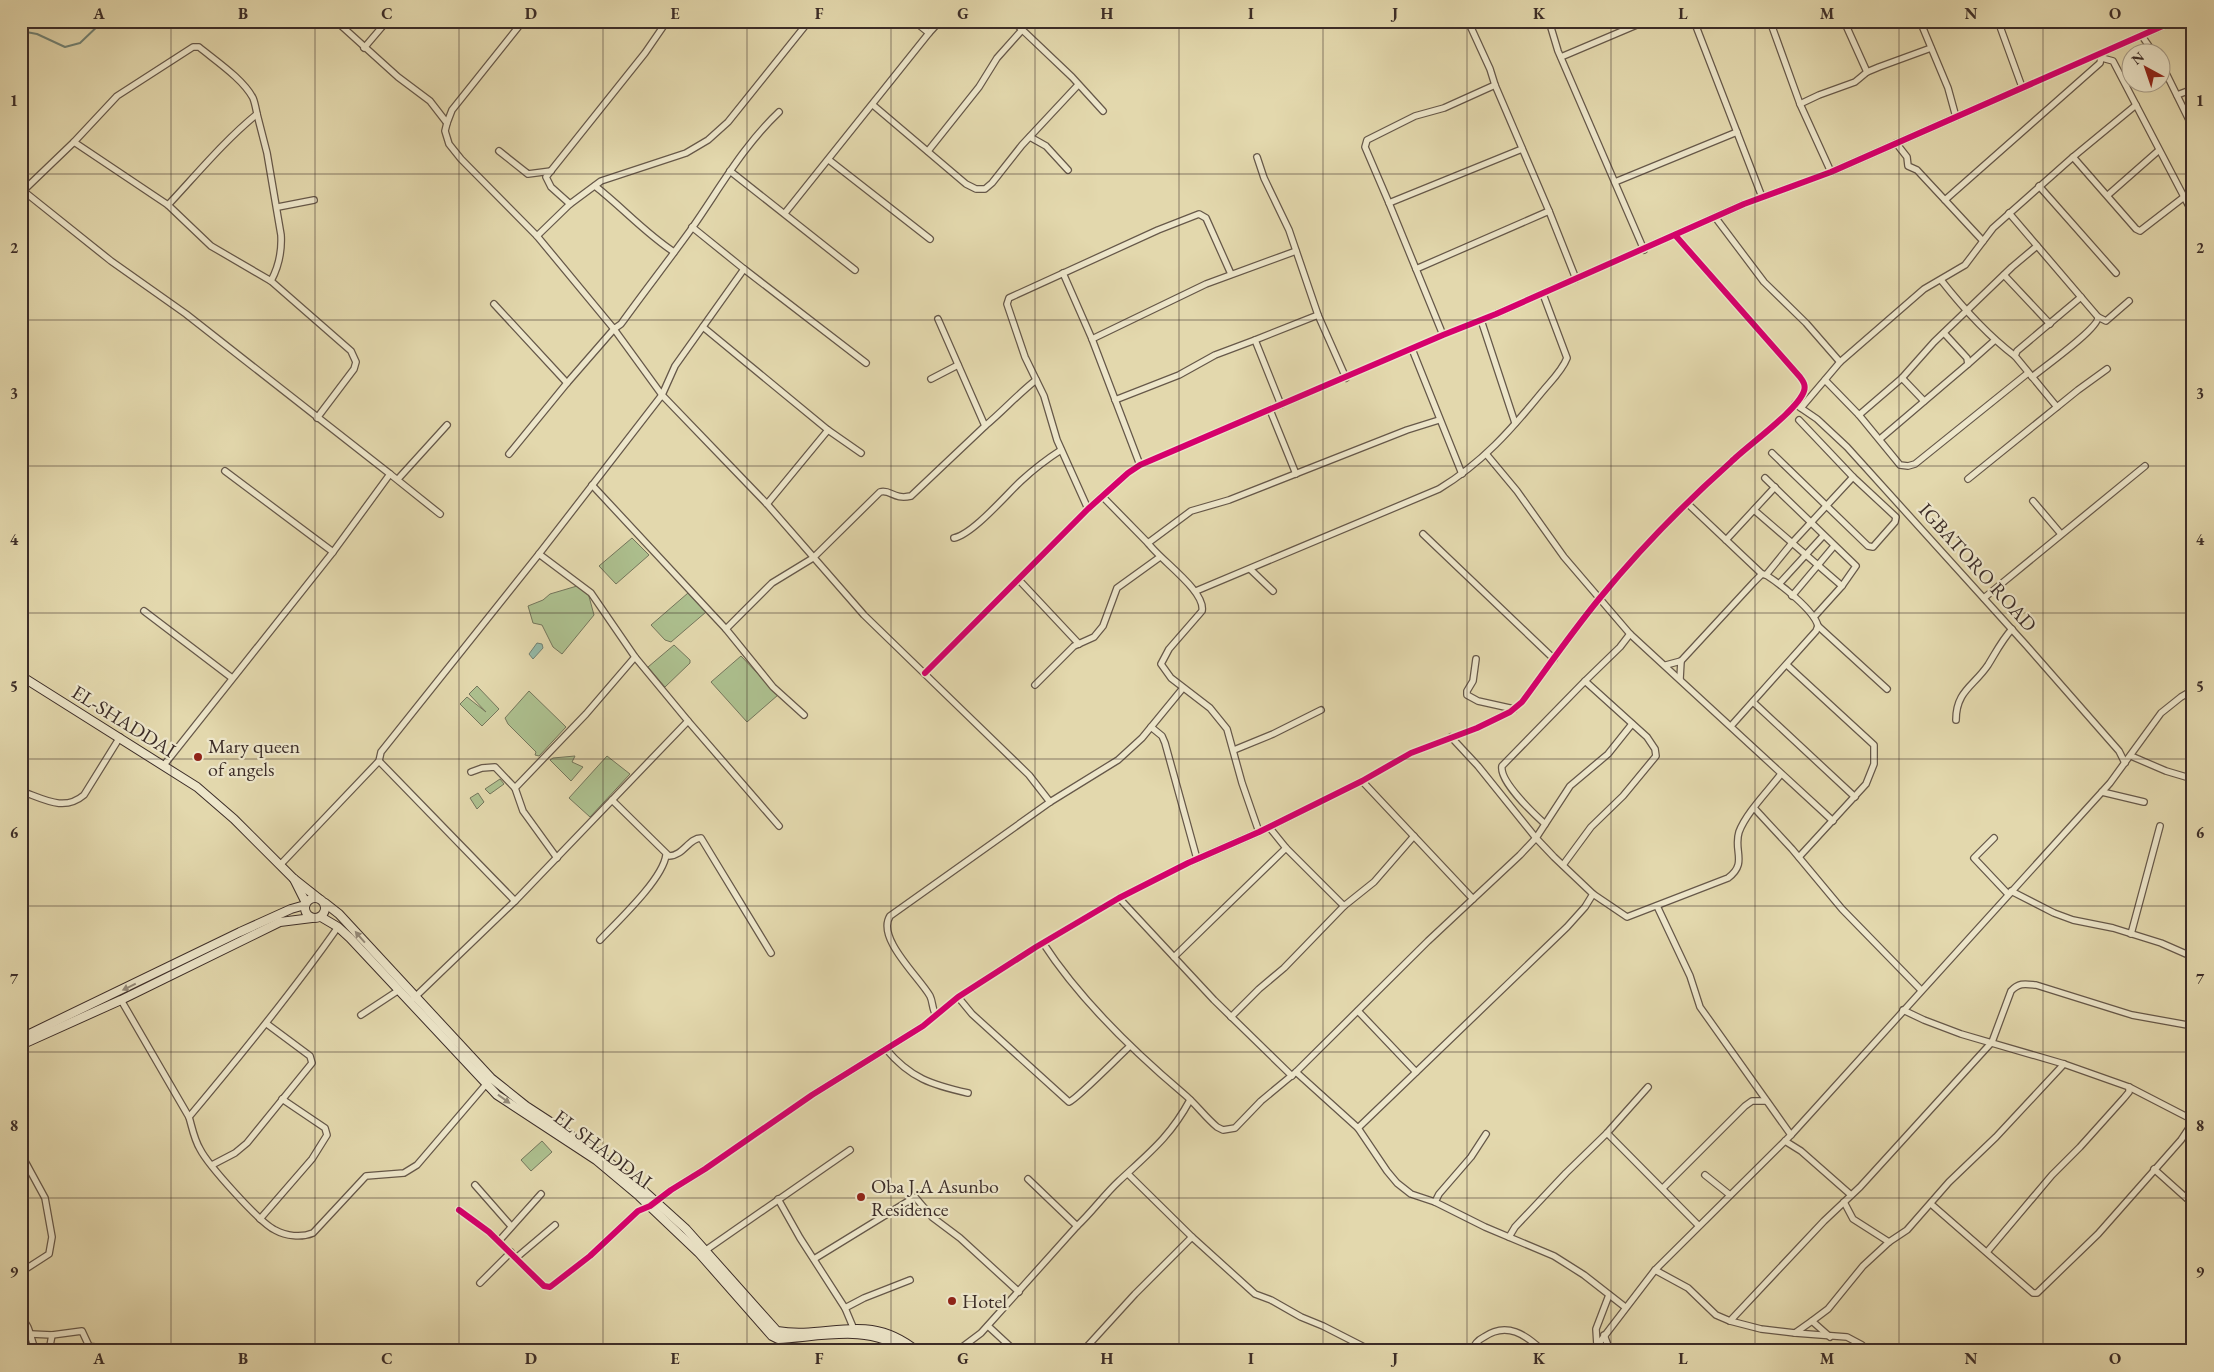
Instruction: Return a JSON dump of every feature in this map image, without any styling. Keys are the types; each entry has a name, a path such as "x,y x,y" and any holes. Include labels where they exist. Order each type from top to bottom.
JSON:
{"street":[{"path":"336,21 364,48 430,101 447,123"},
{"path":"364,48 387,21"},
{"path":"523,21 452,110 445,131 449,144 537,236 614,329 662,394 767,504 864,615 1029,775 1050,802"},
{"path":"570,204 551,187 546,177 645,53 667,21"},
{"path":"537,236 570,204 607,178 686,153 708,140 728,122 809,21"},
{"path":"914,21 929,33"},
{"path":"785,213 940,21"},
{"path":"1013,21 1072,77 1103,111"},
{"path":"1468,21 1490,68 1495,85 1509,114 1576,279"},
{"path":"1549,21 1561,57 1644,250"},
{"path":"1561,57 1646,21"},
{"path":"1694,21 1762,197"},
{"path":"1770,21 1800,104 1831,172"},
{"path":"1844,21 1867,72"},
{"path":"1920,21 1948,88 1956,117"},
{"path":"925,673 1088,509 1140,465 1543,294 1714,217 1831,172 2022,87 2102,56 2174,21"},
{"path":"2000,22 2022,87"},
{"path":"928,151 979,87 997,58 1022,30"},
{"path":"2142,36 2146,42"},
{"path":"271,281 278,267 282,246 278,207 253,99 232,74 196,46 121,93 74,142 23,189 111,261 186,314 317,418 398,479 440,514"},
{"path":"1800,104 1856,82 1867,72 1931,48"},
{"path":"2102,56 2113,61 2158,151 2193,214"},
{"path":"1945,200 2100,63 2102,56"},
{"path":"2172,84 2193,128"},
{"path":"873,105 966,184 976,189 985,189 1078,85"},
{"path":"1443,335 1365,147 1367,140 1415,116 1444,108 1495,85"},
{"path":"2178,95 2193,89"},
{"path":"459,1210 499,1241 544,1286 550,1287 590,1256 638,1211 653,1204 772,1122 923,1026 958,997 1043,943 1119,898 1196,859 1259,832 1362,781 1405,756 1477,728 1514,709 1522,702 1599,599 1688,504 1798,406 1825,380 1840,362 1899,309 1924,289 1965,266 1993,228 2073,157 2136,105"},
{"path":"509,454 567,383 614,329 621,324 692,227 730,171 761,130 779,112"},
{"path":"168,205 236,130 257,114"},
{"path":"1614,182 1736,132"},
{"path":"1030,137 1046,146 1068,170"},
{"path":"74,142 168,205 211,246 271,281 297,306 336,337 355,356 354,369 317,418"},
{"path":"1896,143 1907,157 1908,166 1917,170 1983,241"},
{"path":"1389,203 1522,149"},
{"path":"499,151 528,174 551,171"},
{"path":"2108,195 2158,151"},
{"path":"1257,156 1264,178 1289,230 1318,315 1346,378"},
{"path":"2073,157 2136,229 2140,231 2184,197"},
{"path":"829,160 930,238"},
{"path":"730,171 855,270"},
{"path":"595,186 614,200 656,240 674,252"},
{"path":"2040,186 2116,273"},
{"path":"278,207 314,200"},
{"path":"1416,269 1549,211"},
{"path":"2009,213 2098,317 2106,321 2129,301"},
{"path":"1088,509 1061,450 1044,396 1018,337 1008,301 1013,294 1199,214 1206,218 1231,274"},
{"path":"1714,217 1764,282 1806,323 1840,362"},
{"path":"692,227 866,363"},
{"path":"1675,235 1800,377 1804,383 1804,391 1798,406"},
{"path":"1859,415 1902,378 1912,365 1944,333 2037,246"},
{"path":"1092,339 1206,284 1296,251"},
{"path":"281,864 379,761 381,752 539,554 662,394 674,366 744,269"},
{"path":"1063,273 1092,339 1140,465"},
{"path":"2004,275 2050,324"},
{"path":"1941,280 1966,312 1994,340 2015,356 2057,406"},
{"path":"1196,591 1439,489 1487,455 1564,365 1567,358 1543,294"},
{"path":"2015,356 2017,351 2081,297"},
{"path":"494,304 567,383"},
{"path":"1115,400 1179,375 1209,358 1318,315"},
{"path":"1825,380 1859,415 1900,464 1908,466 1915,464 2030,375 2069,348 2096,324 2098,317"},
{"path":"938,319 985,426"},
{"path":"1481,320 1515,423"},
{"path":"703,327 828,430 861,453"},
{"path":"1944,333 1967,358 1968,364"},
{"path":"1255,340 1281,405"},
{"path":"1880,439 1994,340"},
{"path":"1412,348 1462,474"},
{"path":"931,379 958,365"},
{"path":"1968,479 2057,406 2107,369"},
{"path":"1902,378 1924,401"},
{"path":"726,629 772,583 813,558 880,492 887,492 897,498 911,496 1001,413 1021,391 1036,380"},
{"name":"IGBATORO ROAD","path":"1798,406 1817,419 1847,447 2012,629 2119,751 2126,763"},
{"path":"1270,410 1296,474"},
{"path":"1148,543 1191,511 1229,500 1407,430 1439,420"},
{"path":"1772,453 1868,546 1873,546 1896,520 1853,478 1799,420"},
{"path":"398,479 448,425"},
{"path":"767,504 828,430"},
{"path":"954,538 959,537 981,520 1036,468 1061,450"},
{"path":"1487,455 1517,491 1564,557 1630,634 1666,665 1833,821"},
{"path":"1984,598 2145,466"},
{"path":"225,471 333,552"},
{"path":"164,765 333,552 390,474"},
{"path":"1766,478 1823,536 1856,566 1842,586 1814,617"},
{"path":"1666,665 1681,661 1764,575 1853,478"},
{"path":"592,485 726,629 773,687 804,715"},
{"path":"1726,540 1775,487"},
{"path":"1102,496 1160,557 1196,591 1203,605 1202,611 1169,650 1161,664 1171,678 1218,716 1227,728 1242,782 1259,832"},
{"path":"2033,501 2061,534"},
{"path":"1688,504 1764,575 1780,583 1814,617 1818,626 1887,689"},
{"path":"1754,510 1842,586"},
{"path":"1423,534 1554,659"},
{"path":"1780,583 1823,536"},
{"path":"1792,596 1834,546"},
{"path":"539,554 591,593 635,657 780,826"},
{"path":"1035,685 1074,646 1090,641 1103,626 1117,588 1160,557"},
{"path":"1250,568 1273,591"},
{"path":"1019,580 1079,644"},
{"path":"144,612 232,678"},
{"path":"1731,726 1787,665 1816,631 1818,626"},
{"path":"1956,720 1956,708 1959,700 1988,665 1996,648 2012,629"},
{"path":"1545,824 1518,796 1501,770 1502,766 1620,647 1630,634"},
{"path":"515,788 586,714 635,657"},
{"path":"1476,659 1473,681 1467,691 1467,695 1478,701 1514,709"},
{"path":"1680,679 1681,661"},
{"path":"1787,665 1874,745 1873,772 1866,784 1799,857"},
{"name":"EL-SHADDAI","path":"21,676 197,787 281,864 294,879 339,914 412,999"},
{"path":"1563,865 1591,828 1623,796 1656,756 1647,737 1585,681"},
{"path":"936,1015 929,996 888,937 886,928 888,920 897,911 1050,802 1118,760 1151,727 1183,688"},
{"path":"1595,1348 1654,1270 1791,1135 2102,792 2126,763 2160,714 2181,696 2193,690"},
{"path":"1753,702 1855,797"},
{"path":"1234,750 1273,734 1321,710"},
{"path":"412,999 515,901 688,721"},
{"path":"1043,943 1078,992 1130,1046 1217,1127 1224,1130 1235,1128 1261,1101 1294,1074 1536,838 1570,786 1608,754 1632,724"},
{"path":"1151,727 1162,736 1165,743 1196,859"},
{"path":"21,791 64,805 77,801 84,795 120,737"},
{"path":"1451,737 1478,766 1536,838 1593,894 1627,917 1733,875 1738,869 1740,860 1739,832 1781,774"},
{"path":"2131,756 2166,771 2193,779"},
{"path":"379,761 515,901"},
{"path":"471,772 482,768 495,767 515,788 518,800 530,822 557,858"},
{"path":"1362,781 1473,899"},
{"path":"2102,792 2144,802"},
{"path":"612,800 666,855 673,856 679,854 696,838 702,838 771,953"},
{"path":"1755,809 1799,857 1842,909 1921,990"},
{"path":"2131,934 2160,826"},
{"path":"1269,827 1286,848 1344,906"},
{"path":"1231,1017 1258,989 1284,968 1344,906 1374,882 1414,836"},
{"path":"1994,838 1974,858 2010,892 2073,920 2112,928 2161,943 2193,957"},
{"path":"1174,957 1286,848"},
{"path":"600,940 642,896 663,868 666,855"},
{"path":"294,879 306,904 306,911 312,918"},
{"path":"1358,1128 1567,927 1585,907 1593,894"},
{"path":"21,1038 35,1037 121,1000 240,932 306,904 311,898 321,900 325,912 321,917"},
{"path":"1119,898 1231,1017 1358,1128 1397,1184 1411,1194 1435,1202 1566,1263 1625,1307"},
{"path":"1656,906 1690,976 1700,1007 1791,1135"},
{"path":"21,1045 190,961 280,922 321,917 338,927 399,990 412,999 488,1081 592,1149 706,1250 777,1331 798,1332 853,1327 886,1334 917,1351"},
{"path":"189,1116 267,1024 338,927"},
{"path":"1730,1321 1851,1195 1992,1042 2011,990 2022,983 2132,1015 2193,1026"},
{"path":"361,1015 399,990"},
{"path":"958,997 972,1014 1069,1102 1077,1098 1092,1081 1130,1046"},
{"path":"121,1000 189,1116 200,1150 260,1219 273,1229 288,1235 312,1233 366,1176 404,1173 417,1164 488,1081"},
{"path":"1903,1010 1924,1020 2064,1064 2129,1087 2193,1121 2181,1140 2098,1234 2037,1293 2033,1293 1931,1204"},
{"path":"1358,1011 1416,1072"},
{"path":"212,1165 235,1153 247,1144 312,1063 312,1059 267,1024"},
{"path":"886,1048 906,1070 924,1081 936,1086 968,1093"},
{"path":"1795,1333 1828,1309 1859,1270 1890,1242 1900,1237 2064,1064"},
{"path":"1509,1237 1515,1227 1566,1173 1607,1134 1648,1087"},
{"path":"1987,1252 2052,1175 2074,1154 2124,1098 2129,1087"},
{"path":"260,1219 312,1159 327,1135 326,1128 282,1099"},
{"path":"957,1351 974,1340 988,1326 1077,1226 1160,1144 1182,1115 1190,1100"},
{"path":"1663,1188 1744,1106 1752,1102 1766,1101"},
{"path":"1435,1202 1439,1194 1470,1158 1486,1134"},
{"path":"1607,1134 1698,1225"},
{"path":"1785,1141 1801,1151 1851,1195"},
{"path":"706,1250 850,1150"},
{"path":"21,1154 45,1198 52,1237 49,1254 21,1272"},
{"path":"2154,1169 2193,1204"},
{"path":"1128,1174 1254,1294 1271,1300 1301,1317 1372,1351"},
{"path":"1705,1175 1730,1194"},
{"path":"1028,1179 1077,1226"},
{"path":"475,1185 511,1226"},
{"path":"499,1241 541,1194"},
{"path":"814,1259 911,1198 916,1197 932,1218 960,1238 1019,1292"},
{"path":"778,1199 845,1308 853,1327"},
{"path":"1844,1202 1852,1219 1890,1242"},
{"name":"EL SHADDAI","path":"653,1204 772,1336 778,1339 847,1335 865,1336 889,1341 905,1351"},
{"path":"516,1258 555,1225"},
{"path":"1084,1351 1135,1294 1192,1237"},
{"path":"480,1283 511,1252"},
{"path":"1654,1270 1688,1288 1716,1315 1730,1321 1760,1329 1830,1337 1847,1337 1862,1345 1864,1351 1878,1351"},
{"path":"845,1308 864,1298 910,1280"},
{"path":"1595,1348 1596,1329 1609,1295"},
{"path":"21,1317 32,1334 31,1341 36,1351"},
{"path":"1812,1321 1830,1337"},
{"path":"988,1326 1015,1351"},
{"path":"1472,1351 1476,1342 1486,1335 1497,1330 1506,1329 1519,1332 1543,1351"},
{"path":"32,1334 52,1335 82,1331 90,1346"},
{"path":"49,1351 52,1335"},
{"path":"1604,1335 1610,1351"},
{"path":"80,1351 90,1346 97,1347 103,1351"},
{"path":"1905,1351 1916,1351"}],"shaded area":[{"path":"632,538 649,555 616,584 599,566"},
{"path":"577,586 587,589 594,615 562,654 553,647 542,625 533,623 528,606 543,600 550,594"},
{"path":"688,593 706,612 671,642 665,640 651,625"},
{"path":"537,643 542,644 543,648 533,659 529,654"},
{"path":"674,645 690,660 690,663 665,687 648,667"},
{"path":"741,656 778,695 747,722 711,682"},
{"path":"477,686 499,709 482,726 460,704 467,697 486,712 469,694"},
{"path":"529,691 566,727 539,756 535,755 536,752 508,724 505,718"},
{"path":"575,756 572,762 583,767 571,781 550,760 553,758"},
{"path":"607,756 630,774 590,817 569,798"},
{"path":"500,779 504,784 490,794 485,789"},
{"path":"478,793 484,802 477,809 470,798"},
{"path":"542,1141 552,1152 531,1171 521,1160"}],"waterway":[{"path":"21,31 37,34 65,47 80,43 103,21"}],"cycle path":[{"path":"925,673 1088,509 1128,473 1140,465 1496,314 1744,204 1831,172 2174,21"},
{"path":"459,1210 489,1232 544,1286 550,1287 590,1256 638,1211 650,1206 812,1095 923,1026 958,997 1036,947 1119,898 1188,863 1259,832 1362,781 1411,753 1477,728 1510,712 1522,702 1569,637 1646,545 1713,478 1782,418 1800,399 1805,389 1800,377 1675,235"}],"place":[{"name":"Mary queen of angels","path":"198,757"},
{"name":"Oba J.A Asunbo Residence","path":"861,1197"},
{"name":"Hotel","path":"952,1301"}]}
